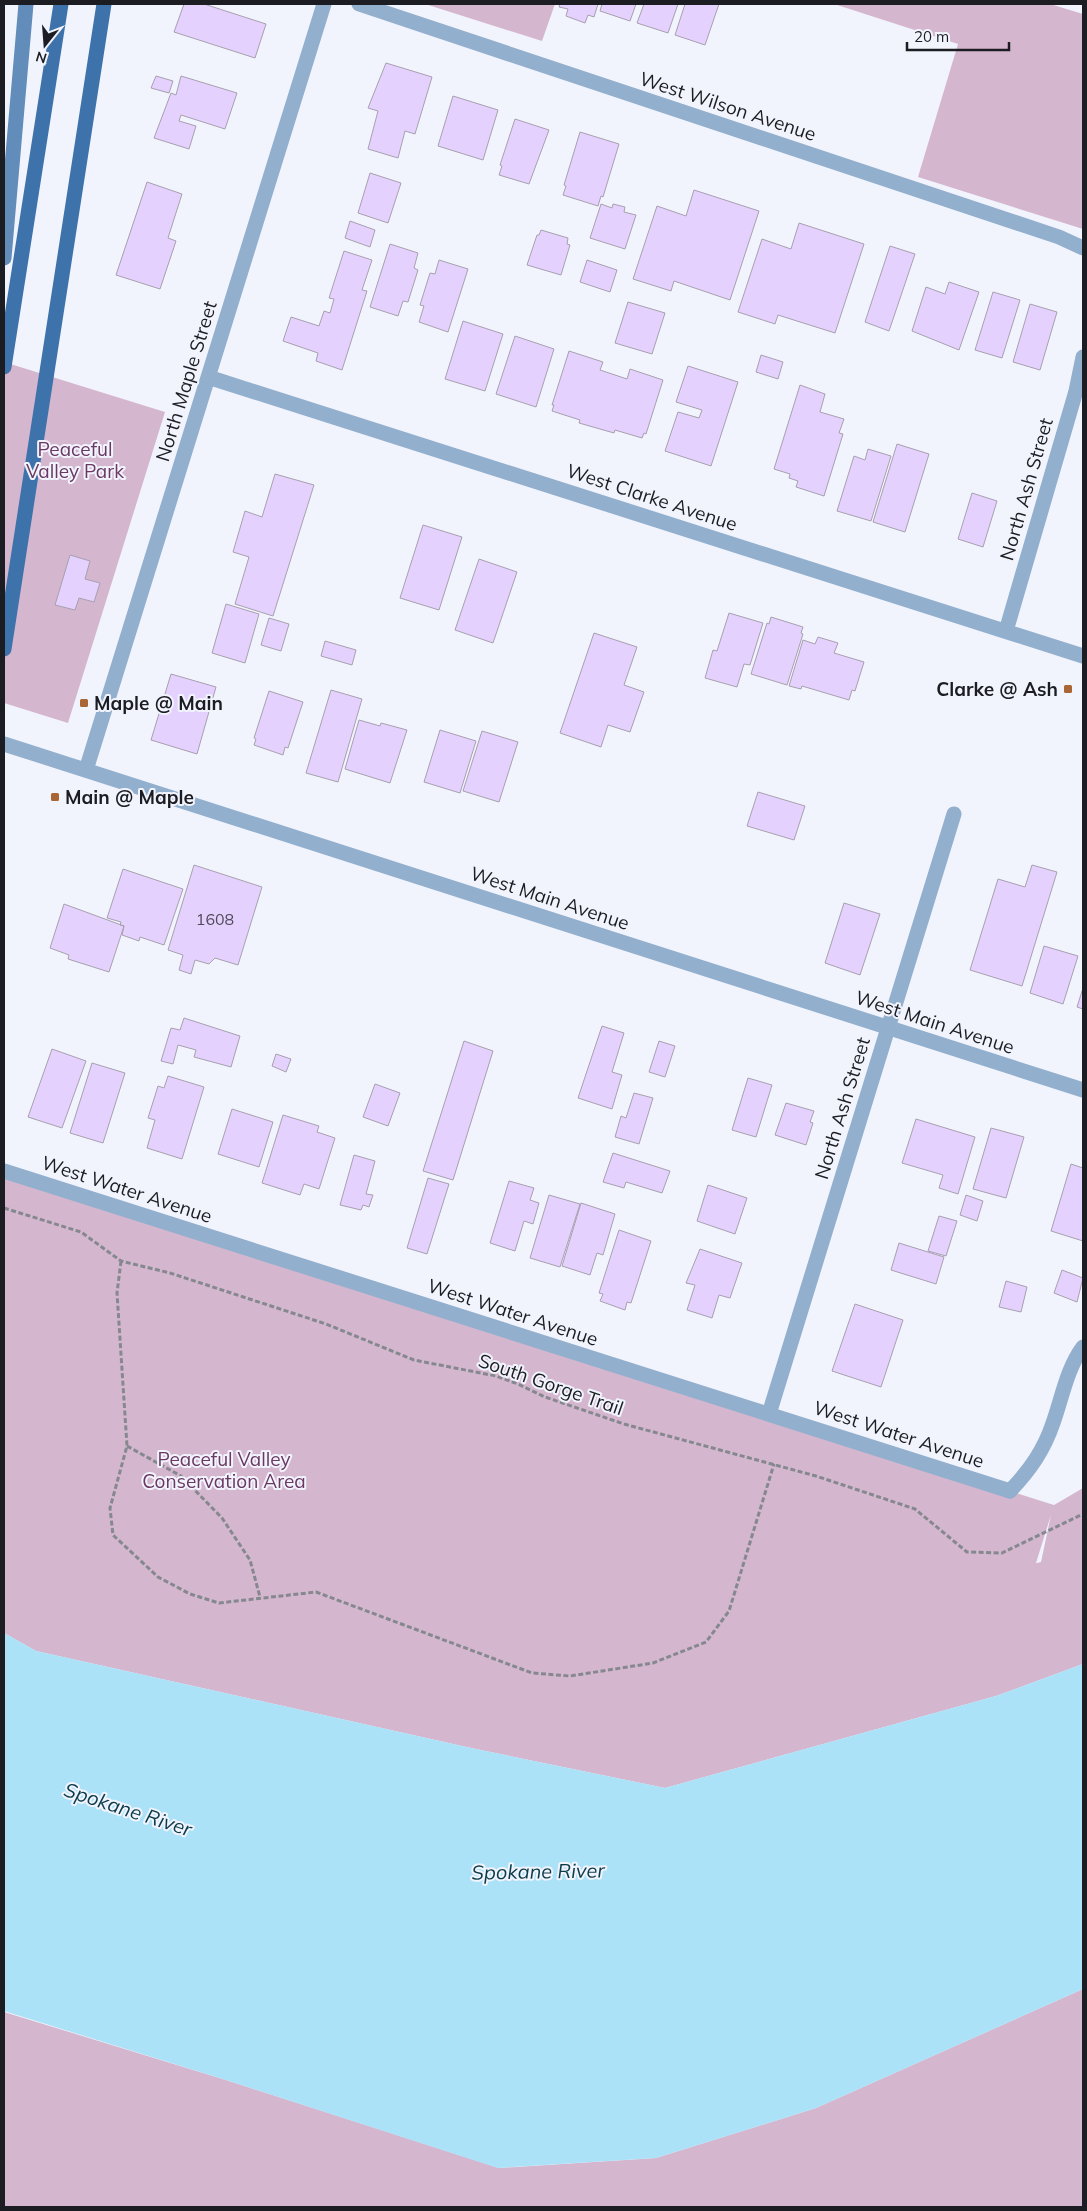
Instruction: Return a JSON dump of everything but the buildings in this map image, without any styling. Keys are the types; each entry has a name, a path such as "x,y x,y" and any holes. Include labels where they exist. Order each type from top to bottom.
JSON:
{"main road":[{"path":"4,258 26,4"},
{"path":"4,367 61,4"},
{"path":"4,649 104,4"}],"street":[{"name":"North Maple Street","path":"86,770 324,4"},
{"name":"West Wilson Avenue","path":"359,4 1059,237 1083,248"},
{"name":"North Ash Street","path":"1006,631 1076,390 1083,357"},
{"name":"West Clarke Avenue","path":"208,377 1083,656"},
{"name":"West Main Avenue","path":"4,744 1083,1090"},
{"name":"North Ash Street","path":"769,1414 954,814"},
{"name":"West Water Avenue","path":"4,1171 1010,1491 1035,1464 1045,1444 1072,1366 1083,1347"}],"path":[{"name":"South Gorge Trail","path":"4,1208 80,1232 121,1261 170,1274 326,1324 414,1360 496,1376 545,1397 624,1424 774,1464 915,1509 967,1552 1002,1553 1083,1514"},
{"path":"121,1261 117,1293 127,1446 110,1508 113,1535 158,1577 190,1594 219,1603 316,1592 532,1673 570,1676 653,1663 706,1642 729,1611 774,1464"},
{"path":"127,1446 181,1476 222,1518 250,1560 260,1597"}],"green space":[{"path":"425,4 555,4 542,41"},
{"path":"834,4 1050,4 1083,14 1083,229 918,177 958,44"},
{"name":"Peaceful Valley Park","path":"4,362 165,412 68,723 4,703"},
{"name":"Peaceful Valley Conservation Area","path":"4,1171 1054,1505 1083,1488 1083,1664 996,1696 665,1788 471,1748 36,1651 4,1633","holes":["1051,1515 1041,1562 1036,1563"]},
{"path":"1083,1989 1083,2207 4,2207 4,2012 226,2080 499,2168 656,2158 816,2108"}],"water":[{"name":"Spokane River","path":"4,1633 36,1651 471,1748 665,1788 996,1696 1083,1664 1083,1989 816,2108 656,2158 498,2168 4,2011"}],"place":[{"name":"Clarke @ Ash","path":"1068,689"},
{"name":"Maple @ Main","path":"84,703"},
{"name":"Main @ Maple","path":"55,797"}]}
